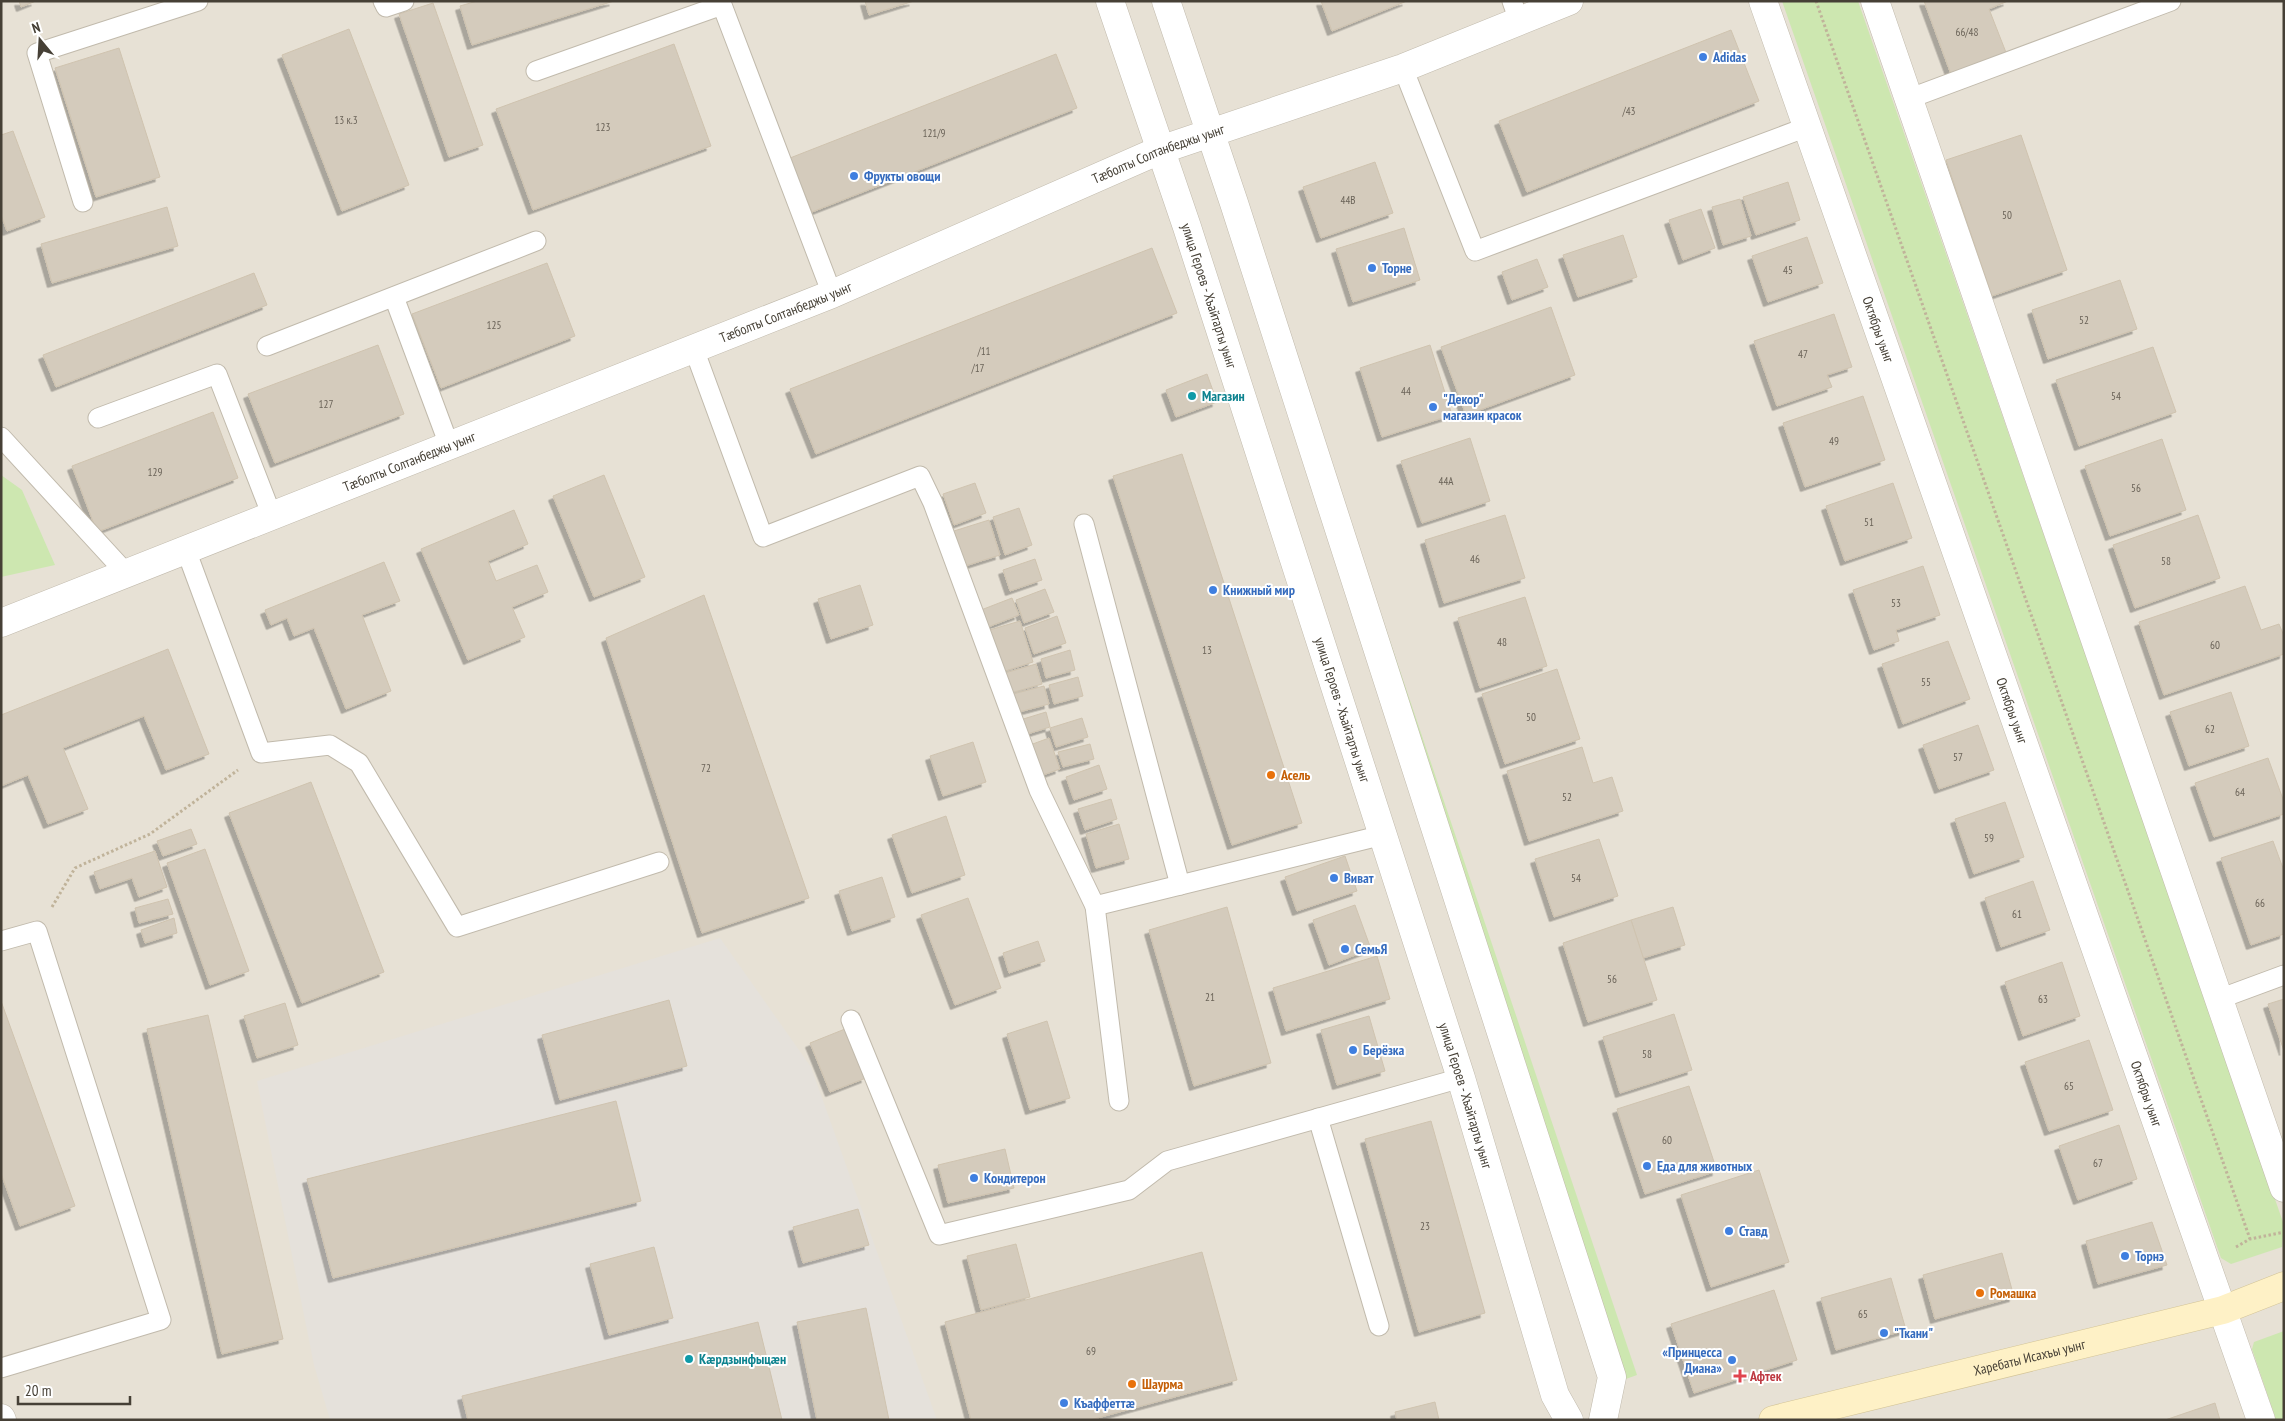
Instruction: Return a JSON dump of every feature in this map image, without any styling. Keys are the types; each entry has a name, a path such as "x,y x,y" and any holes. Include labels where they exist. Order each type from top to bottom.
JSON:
{"main road":[{"name":"Харебаты Исахъы уынг","path":"1773,1420 2223,1310 2284,1286"}],"street":[{"name":"улица Героев - Хъайтарты уынг","path":"1110,1 1187,227 1461,1078 1555,1395 1569,1420"},
{"path":"1166,1 1211,133 1612,1377 1603,1420"},
{"name":"Тæболты Солтанбеджы уынг","path":"1,623 832,294 1160,150 1403,68 1516,11 1569,1"},
{"name":"Октябры уынг","path":"1763,1 2261,1420"},
{"path":"1874,1 2284,1188"}],"lane":[{"path":"83,202 37,53 198,1"},
{"path":"383,1 386,7 404,1"},
{"path":"1908,99 2171,1"},
{"path":"536,71 722,5 832,294"},
{"path":"1403,68 1475,251 1807,127"},
{"path":"267,346 536,241"},
{"path":"394,297 449,445"},
{"path":"694,349 763,537 920,476 932,503 1038,790 1094,906 1119,1102"},
{"path":"98,418 217,374 272,516"},
{"path":"1,437 126,573"},
{"path":"1084,524 1180,885"},
{"path":"186,550 261,753 330,744 359,762 458,927 659,862"},
{"path":"1094,906 1383,835"},
{"path":"1,941 38,931 161,1320 1,1368"},
{"path":"2219,998 2284,975"},
{"path":"851,1020 939,1235 1129,1190 1167,1161 1461,1078"},
{"path":"1318,1118 1379,1326"}],"path":[{"path":"1816,1 2250,1239"},
{"path":"38,931 75,868 150,834 261,753"},
{"path":"2206,1263 2250,1239 2284,1232"}],"shaded area":[{"path":"1,1 2284,1 2284,1420 1,1420"},
{"path":"720,938 811,1067 937,1420 330,1420 314,1365 257,1081"}],"green space":[{"path":"1782,1 1858,1 2284,1225 2282,1247 2231,1264 2221,1258"},
{"path":"1240,195 1637,1375 1623,1380"},
{"path":"1,475 22,490 55,565 1,577"},
{"path":"2284,1331 2284,1420 2276,1420 2252,1349 2254,1342"}],"building":[{"path":"19,1 36,1 21,7"},
{"path":"477,1 614,1 472,45 460,6"},
{"path":"865,1 914,1 869,15"},
{"path":"1321,1 1407,1 1332,31"},
{"path":"1924,1 2008,1 1989,9 2007,55 1952,77"},
{"path":"433,3 483,145 449,157 399,14"},
{"path":"349,29 409,185 342,211 282,55"},
{"path":"1731,30 1759,101 1527,192 1499,121"},
{"path":"674,44 711,146 533,210 496,109"},
{"path":"119,48 160,177 96,197 55,68"},
{"path":"1056,54 1077,108 812,212 790,158"},
{"path":"13,131 45,217 7,231 1,215 1,135"},
{"path":"2021,135 2067,270 1992,296 1946,160"},
{"path":"1375,162 1393,213 1321,238 1303,187"},
{"path":"1788,182 1800,220 1756,235 1743,197"},
{"path":"1740,199 1751,236 1723,245 1712,207"},
{"path":"167,207 178,246 52,283 41,244"},
{"path":"1701,209 1715,248 1683,260 1669,220"},
{"path":"1404,228 1420,280 1353,302 1336,249"},
{"path":"1623,235 1637,277 1578,297 1563,255"},
{"path":"1807,237 1823,283 1768,302 1752,256"},
{"path":"1152,248 1177,313 816,454 790,389"},
{"path":"1537,259 1548,287 1512,300 1502,272"},
{"path":"547,263 575,336 441,388 412,314"},
{"path":"254,273 267,305 56,387 43,355"},
{"path":"2120,280 2137,329 2048,359 2032,310"},
{"path":"1551,307 1575,375 1466,415 1441,347"},
{"path":"1834,314 1852,367 1827,375 1832,387 1777,406 1754,341"},
{"path":"378,345 404,414 275,463 248,394"},
{"path":"1430,345 1452,415 1382,437 1360,368"},
{"path":"2153,347 2176,412 2079,446 2056,380"},
{"name":"Магазин","path":"1207,374 1217,402 1176,417 1166,390"},
{"path":"1863,396 1885,460 1805,487 1783,423"},
{"path":"213,412 238,478 97,532 72,466"},
{"path":"1470,438 1490,501 1422,523 1401,461"},
{"path":"2162,439 2186,510 2110,536 2085,466"},
{"path":"1182,454 1302,823 1232,845 1113,476"},
{"path":"604,475 645,577 594,597 553,496"},
{"path":"975,483 986,513 954,525 943,494"},
{"path":"1893,483 1912,538 1845,561 1826,506"},
{"path":"1019,508 1032,545 1005,555 993,517"},
{"path":"514,510 528,544 488,561 496,581 537,565 548,592 512,607 525,637 468,660 421,549"},
{"path":"1505,515 1525,578 1444,603 1425,540"},
{"path":"2198,515 2220,578 2135,608 2113,545"},
{"path":"989,520 1000,555 965,566 954,531"},
{"path":"1035,559 1042,580 1010,591 1003,570"},
{"path":"384,562 400,601 362,615 391,691 346,709 314,628 294,636 287,618 271,625 265,610"},
{"path":"1923,566 1940,615 1896,630 1899,641 1874,650 1853,590"},
{"path":"860,585 873,625 831,639 818,599"},
{"path":"2245,586 2261,630 2279,624 2284,636 2284,654 2164,695 2139,622"},
{"path":"1045,589 1054,612 1024,623 1016,600"},
{"path":"704,595 809,898 702,933 606,638"},
{"path":"1525,597 1547,666 1480,688 1458,618"},
{"path":"1012,598 1019,615 988,627 981,610"},
{"path":"1057,616 1066,643 1034,654 1025,628"},
{"path":"1020,621 1033,662 999,673 986,631"},
{"path":"1948,641 1970,699 1903,724 1882,664"},
{"path":"168,649 209,754 166,770 144,716 63,748 88,809 48,824 28,775 1,786 1,715"},
{"path":"1070,650 1075,670 1046,678 1041,659"},
{"path":"1036,664 1042,684 1011,693 1005,673"},
{"path":"1557,669 1580,739 1505,764 1482,694"},
{"path":"1078,677 1083,696 1054,704 1049,685"},
{"path":"1044,686 1049,704 1019,712 1013,694"},
{"path":"2231,692 2249,746 2189,766 2170,712"},
{"path":"1046,712 1050,727 1024,735 1020,720"},
{"path":"1082,718 1088,737 1056,747 1050,728"},
{"path":"1978,725 1994,770 1939,789 1923,745"},
{"path":"1049,738 1060,769 1040,776 1030,745"},
{"path":"973,742 986,782 943,796 930,756"},
{"path":"1090,744 1094,759 1063,767 1058,752"},
{"path":"1582,747 1593,783 1612,777 1623,811 1529,841 1507,771"},
{"path":"2268,758 2284,802 2284,814 2214,837 2195,783"},
{"path":"1099,765 1107,789 1074,800 1066,777"},
{"path":"311,782 384,972 302,1003 229,813"},
{"path":"1111,799 1117,819 1085,830 1078,809"},
{"path":"2005,802 2024,857 1974,874 1955,819"},
{"path":"946,816 965,875 912,893 892,835"},
{"path":"1119,824 1129,859 1096,868 1086,834"},
{"path":"191,829 197,844 163,856 157,841"},
{"path":"1599,839 1618,896 1554,917 1535,859"},
{"path":"2273,841 2284,871 2284,934 2251,945 2221,858"},
{"path":"205,849 249,971 210,985 167,863"},
{"path":"155,851 167,887 139,897 132,878 100,889 94,872"},
{"path":"1345,856 1357,891 1297,911 1285,877"},
{"path":"882,877 895,917 852,931 839,891"},
{"path":"2033,881 2050,930 2001,947 1985,898"},
{"path":"968,898 1001,988 955,1005 921,915"},
{"path":"168,899 173,914 139,923 135,908"},
{"path":"1355,905 1371,949 1329,965 1313,920"},
{"path":"1227,907 1271,1063 1194,1086 1149,930"},
{"path":"1673,907 1685,945 1643,958 1631,920"},
{"path":"174,918 177,933 145,943 141,930"},
{"path":"1631,920 1657,1000 1588,1022 1563,943"},
{"path":"1038,941 1045,961 1009,973 1003,953"},
{"path":"1377,956 1390,999 1286,1031 1273,988"},
{"path":"2062,962 2080,1016 2023,1036 2005,982"},
{"path":"2284,999 2284,1051 2268,1004"},
{"path":"669,1000 687,1066 560,1100 542,1035"},
{"path":"1,1001 75,1206 20,1226 1,1173"},
{"path":"285,1003 298,1045 257,1058 244,1016"},
{"path":"1674,1014 1692,1070 1620,1093 1603,1037"},
{"path":"208,1015 283,1339 222,1354 147,1029"},
{"name":"Берёзка","path":"1369,1016 1385,1071 1337,1085 1321,1030"},
{"path":"1047,1021 1070,1098 1030,1110 1007,1034"},
{"path":"845,1029 866,1078 830,1092 810,1043"},
{"path":"2089,1040 2113,1110 2049,1131 2025,1062"},
{"path":"1689,1086 1717,1171 1645,1194 1617,1109"},
{"path":"616,1101 641,1201 333,1278 307,1179"},
{"path":"1431,1121 1485,1313 1419,1332 1365,1139"},
{"path":"2119,1125 2137,1179 2078,1200 2059,1146"},
{"path":"1005,1149 1014,1188 948,1203 938,1165"},
{"path":"1759,1170 1789,1262 1711,1287 1681,1195"},
{"path":"858,1209 869,1245 803,1263 793,1227"},
{"path":"2152,1222 2167,1265 2098,1284 2086,1241"},
{"path":"1016,1244 1030,1297 981,1310 967,1256"},
{"path":"654,1247 673,1318 609,1335 590,1264"},
{"path":"1202,1252 1237,1380 1090,1420 971,1420 945,1322"},
{"path":"2002,1253 2014,1297 1935,1319 1923,1275"},
{"path":"1891,1278 1906,1330 1836,1350 1821,1298"},
{"path":"1774,1290 1797,1360 1694,1393 1671,1324"},
{"path":"866,1308 889,1420 817,1420 797,1322"},
{"name":"Кæрдзынфыцæн","path":"758,1322 782,1420 468,1420 462,1396"},
{"path":"1435,1402 1439,1420 1397,1420 1395,1412"},
{"path":"2215,1403 2220,1420 2165,1420"}],"place":[{"name":"Adidas","path":"1703,57"},
{"name":"Фрукты овощи","path":"854,176"},
{"name":"Торне","path":"1372,268"},
{"name":"Магазин","path":"1192,396"},
{"name":"\"Декор\" магазин красок","path":"1433,407"},
{"name":"Книжный мир","path":"1213,590"},
{"name":"Асель","path":"1271,775"},
{"name":"Виват","path":"1334,878"},
{"name":"СемьЯ","path":"1345,949"},
{"name":"Берёзка","path":"1353,1050"},
{"name":"Еда для животных","path":"1647,1166"},
{"name":"Кондитерон","path":"974,1178"},
{"name":"Ставд","path":"1729,1231"},
{"name":"Торнэ","path":"2125,1256"},
{"name":"Ромашка","path":"1980,1293"},
{"name":"\"Ткани\"","path":"1884,1333"},
{"name":"Кæрдзынфыцæн","path":"689,1359"},
{"name":"«Принцесса Диана»","path":"1732,1360"},
{"name":"Афтек","path":"1740,1376"},
{"name":"Шаурма","path":"1132,1384"},
{"name":"Къаффеттæ","path":"1064,1403"}]}
